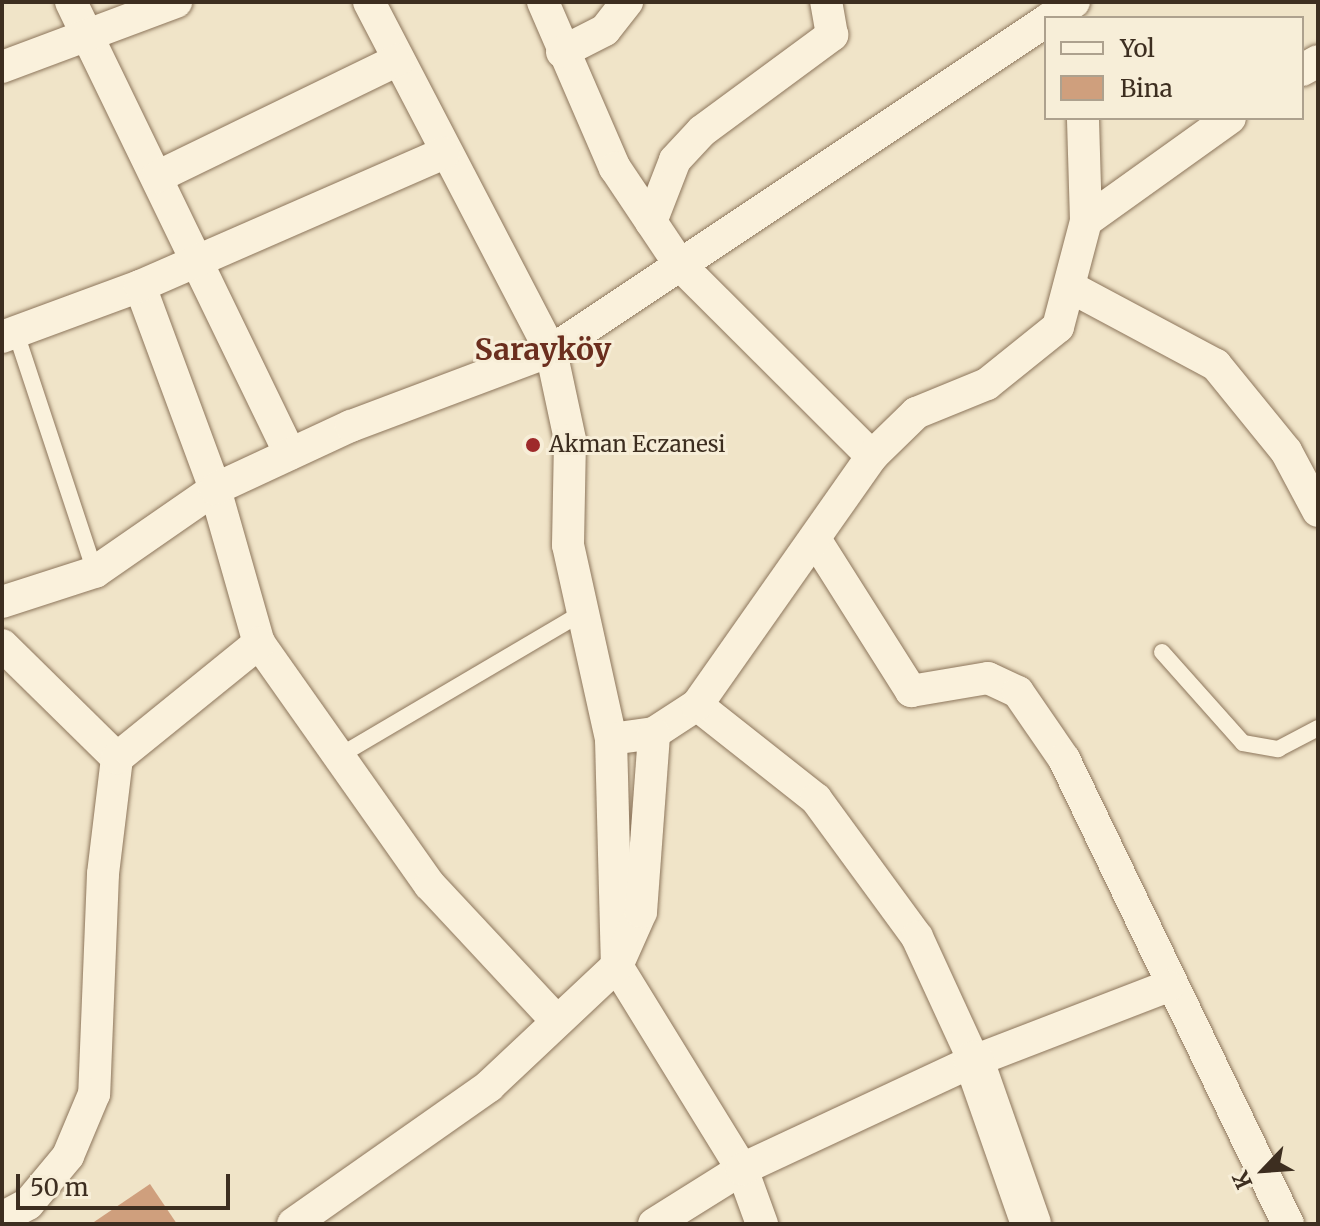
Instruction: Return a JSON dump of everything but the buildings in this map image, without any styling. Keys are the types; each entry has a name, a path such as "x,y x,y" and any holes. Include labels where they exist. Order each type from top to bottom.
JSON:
{"street":[{"path":"71,2 199,260 290,454"},
{"path":"2,67 88,41 176,2"},
{"path":"369,2 444,153 551,351 570,440 568,545 611,739 617,966 742,1169 762,1224"},
{"path":"543,2 562,52 615,168 680,265 872,456"},
{"path":"562,52 605,30 627,2"},
{"path":"651,222 675,160 702,131 832,35 826,2"},
{"path":"2,602 95,572 215,489 290,454 551,351 1043,16 1074,2"},
{"path":"157,177 398,60"},
{"path":"611,739 654,733 697,705 872,456 916,413 987,384 1058,327 1072,288 1086,221 1083,120"},
{"path":"1086,221 1227,120"},
{"path":"9,335 140,286 444,153"},
{"path":"140,286 215,489 259,643 430,885 556,1020"},
{"path":"1072,288 1216,365 1286,451 1317,504"},
{"path":"815,539 911,691 988,678 1018,692 1064,759 1168,986 1288,1224"},
{"path":"2,1218 28,1204 68,1156 94,1094 103,874 117,758 259,643"},
{"path":"2,645 117,758"},
{"path":"697,705 816,799 917,937 974,1061 1031,1224"},
{"path":"297,1223 489,1086 617,966 641,912 654,733"},
{"path":"654,1224 742,1169 974,1061 1168,986"}],"lane":[{"path":"9,335 95,572"},
{"path":"339,756 583,612"},
{"path":"1162,652 1243,743 1278,749 1318,728"}],"place":[{"name":"Akman Eczanesi","path":"533,445"}],"district":[{"name":"Sarayköy","path":"543,349"}]}
